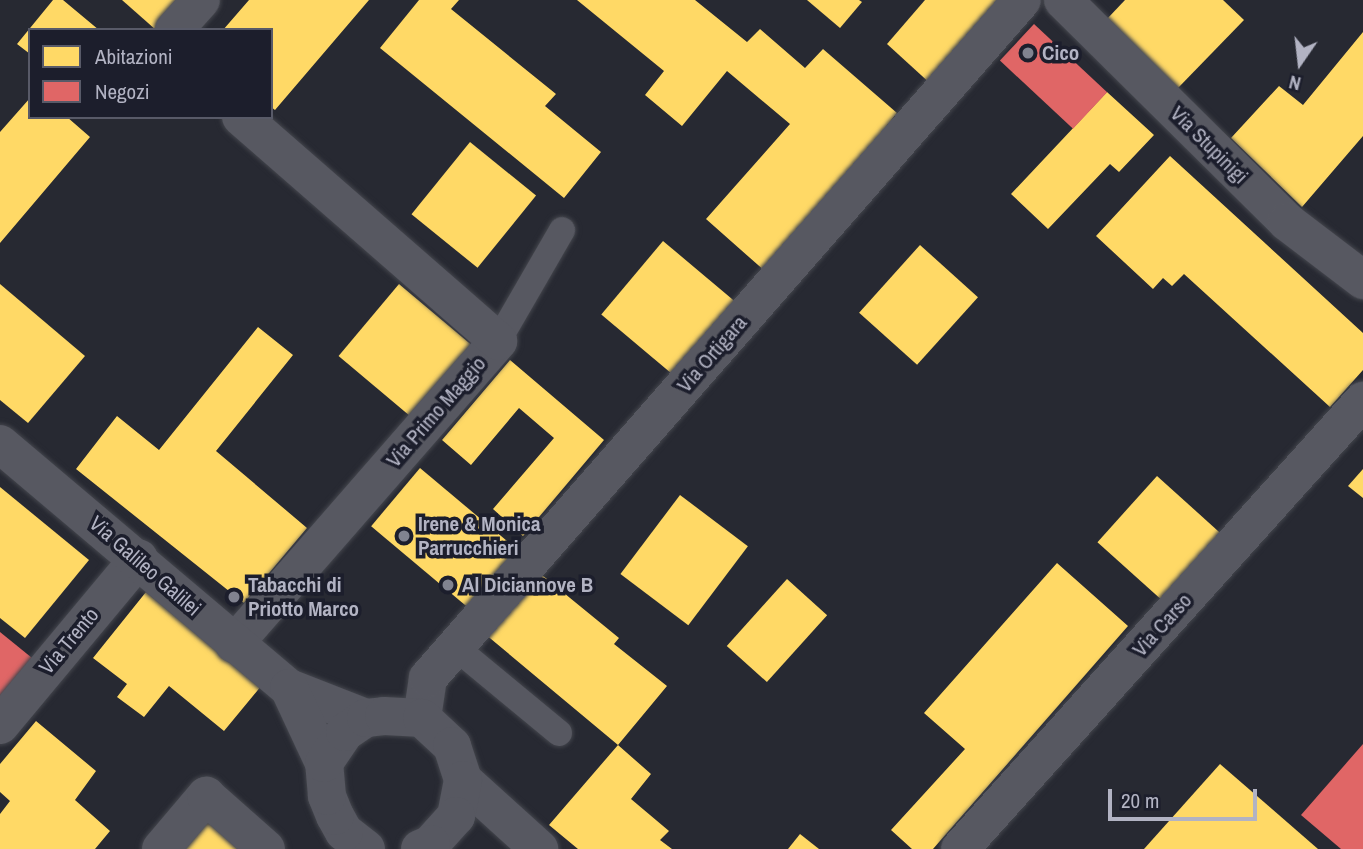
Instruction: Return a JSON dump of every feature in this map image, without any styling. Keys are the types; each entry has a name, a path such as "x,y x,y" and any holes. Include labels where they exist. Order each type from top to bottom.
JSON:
{"street":[{"path":"176,28 201,0"},
{"name":"Via Ortigara","path":"422,718 428,678 1022,0"},
{"name":"Via Stupinigi","path":"1063,0 1287,222 1363,280"},
{"name":"Via Primo Maggio","path":"234,645 498,341 243,119"},
{"name":"Via Carso","path":"960,849 1363,401"},
{"name":"Via Galileo Galilei","path":"0,444 139,558 234,645 289,688 366,718"},
{"name":"Via Trento","path":"0,725 139,558"},
{"name":"Via Galileo Galilei","path":"289,688 324,763 332,832"},
{"path":"324,763 345,732 366,718 422,718 452,746 463,780 456,816 431,844 420,849"},
{"path":"463,780 540,849"},
{"path":"160,849 206,796 266,849"},
{"path":"332,832 344,832 366,849"}],"lane":[{"path":"498,341 562,230"},
{"path":"455,647 559,733"}],"building: Abitazioni":[{"path":"53,0 63,0 97,28 30,28"},
{"path":"122,0 191,0 158,28 154,28"},
{"path":"249,0 369,0 275,110 273,28 225,28"},
{"path":"419,0 459,0 451,9 556,94 545,106 601,152 564,198 380,48"},
{"path":"577,0 695,0 747,42 760,29 805,68 823,49 897,113 767,273 706,219 790,124 727,71 682,126 645,95 664,71"},
{"path":"807,0 859,0 862,2 840,28"},
{"path":"925,0 1007,0 933,86 887,44"},
{"path":"1125,0 1223,0 1244,20 1178,88 1107,19"},
{"path":"28,31 28,52 17,44"},
{"path":"1363,32 1363,136 1302,207 1231,138 1279,86 1303,105"},
{"path":"1107,92 1154,135 1119,172 1110,164 1048,229 1011,194"},
{"path":"28,100 28,119 69,119 90,137 0,243 0,132"},
{"path":"470,142 536,195 478,268 411,214"},
{"path":"1170,156 1363,333 1363,370 1330,407 1184,274 1172,286 1163,278 1153,289 1096,236"},
{"path":"663,241 739,305 677,378 601,315"},
{"path":"920,245 978,297 917,365 859,313"},
{"path":"0,284 85,356 28,423 0,400"},
{"path":"399,284 471,344 411,416 339,356"},
{"path":"258,327 293,355 216,451 307,528 244,603 76,469 117,416 159,450"},
{"path":"510,360 604,440 523,536 493,509 554,438 519,408 471,465 442,440"},
{"path":"420,468 517,549 468,607 371,526"},
{"path":"1363,469 1363,498 1348,486"},
{"path":"1157,476 1225,537 1165,603 1097,542"},
{"path":"0,487 89,560 25,638 0,618"},
{"path":"680,495 748,546 688,625 620,574"},
{"path":"1057,563 1128,626 933,849 912,849 891,830 965,749 924,713"},
{"path":"537,571 619,638 614,644 667,686 618,745 485,634"},
{"path":"787,579 827,615 767,682 727,646"},
{"path":"146,592 262,685 224,731 169,686 144,717 117,697 127,684 93,658"},
{"path":"36,721 96,771 75,800 110,831 95,849 0,849 0,814 10,801 0,792 0,764"},
{"path":"618,745 651,774 631,799 669,831 660,840 672,849 578,849 549,825"},
{"path":"1220,764 1318,849 1144,849"},
{"path":"204,817 240,849 176,849"},
{"path":"800,834 819,849 788,849"}],"building: Negozi":[{"path":"1034,24 1107,92 1073,129 1000,61"},
{"path":"0,632 37,662 0,708"},
{"path":"1363,744 1363,849 1341,849 1301,815"}],"place":[{"name":"Cico","path":"1028,53"},
{"name":"Irene & Monica Parrucchieri","path":"404,536"},
{"name":"Al Diciannove B","path":"448,585"},
{"name":"Tabacchi di Priotto Marco","path":"234,597"}]}
